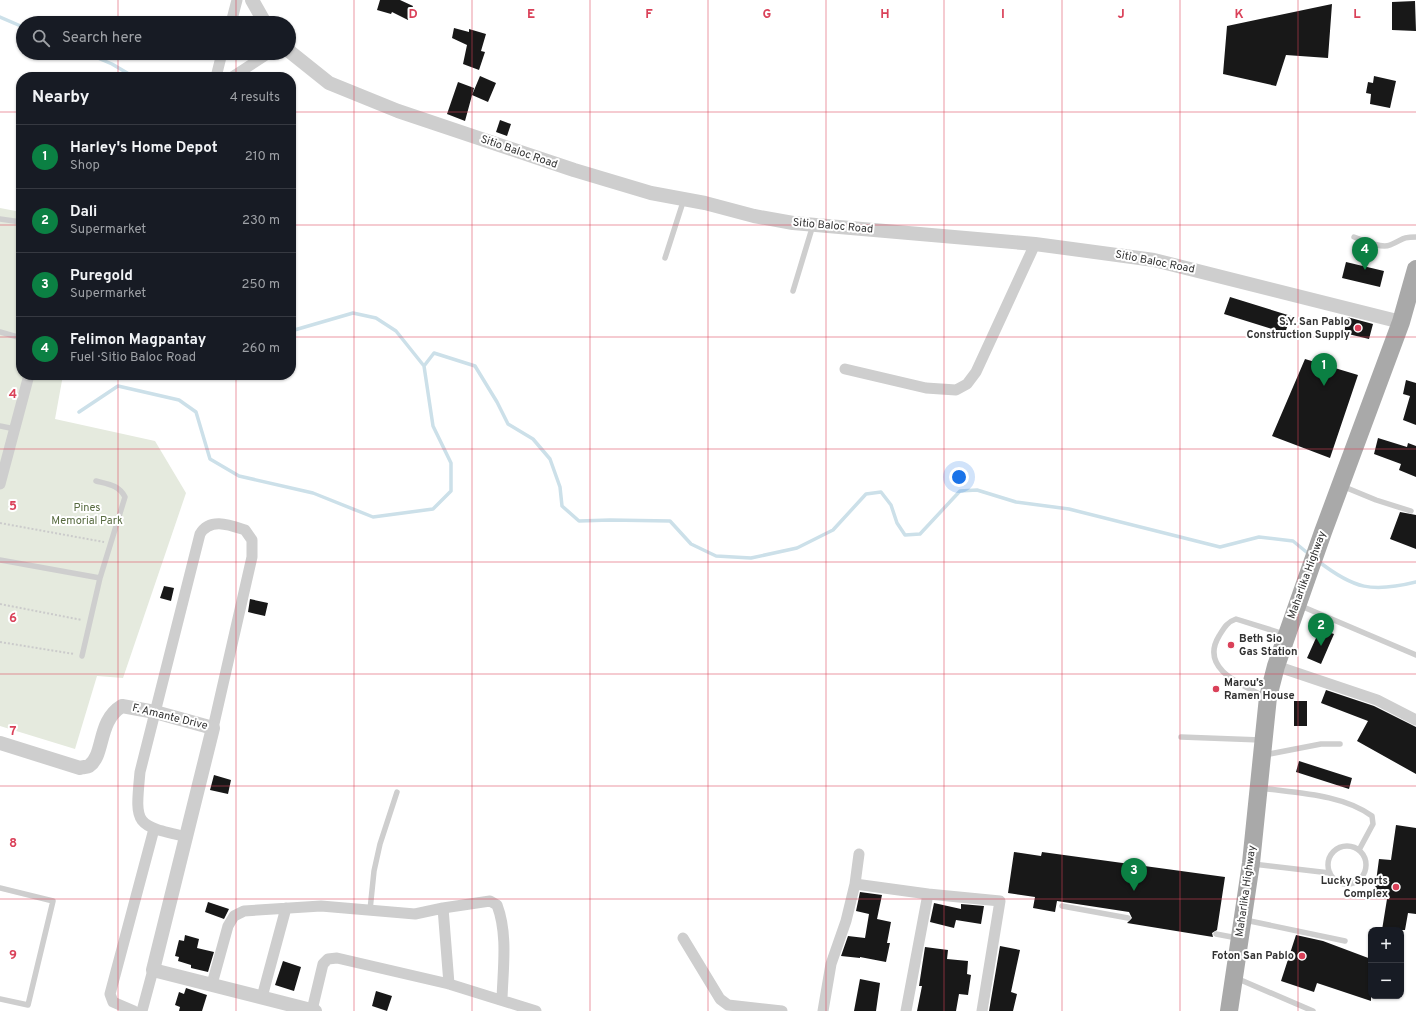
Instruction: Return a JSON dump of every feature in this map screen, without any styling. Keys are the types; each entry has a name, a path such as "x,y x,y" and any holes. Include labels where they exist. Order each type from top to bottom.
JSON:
{"main road":[{"name":"Maharlika Highway","path":"1229,1011 1251,863 1260,788 1268,698 1276,666 1323,532 1401,322 1416,269"}],"street":[{"path":"233,16 237,0"},
{"path":"252,0 261,16"},
{"name":"Sitio Baloc Road","path":"296,57 329,83 371,102 574,170 651,194 705,203 754,216 813,225 1034,244 1154,260 1401,322"},
{"path":"217,72 220,60"},
{"path":"240,72 258,60"},
{"path":"845,369 926,388 956,390 967,384 976,372 1034,244"},
{"path":"0,484 28,380"},
{"path":"142,1011 187,837 252,557 252,540 246,530 215,523 204,527 200,534 140,772 137,804 138,815 142,822 154,830 187,837"},
{"path":"1276,666 1377,700 1416,720"},
{"name":"F. Amante Drive","path":"0,743 80,768 89,766 95,759 107,722 114,711 122,706 155,712 213,728"},
{"path":"134,1011 114,1002 110,994 154,830"},
{"path":"823,1011 831,964 846,921 855,884 859,854"},
{"path":"855,884 928,894 1000,901 982,1011"},
{"path":"906,1011 928,894"},
{"path":"212,984 228,926 234,916 244,911 321,906 415,914 490,901 498,905 501,915 504,944 502,999"},
{"path":"262,997 286,908"},
{"path":"443,908 449,984"},
{"path":"683,938 720,1000 728,1005 782,1011"},
{"path":"153,970 313,1011 323,964 328,959 337,958 449,984 502,999 536,1011"}],"lane":[{"path":"665,258 684,199"},
{"path":"0,219 16,221"},
{"path":"793,291 813,225"},
{"path":"1354,237 1382,246 1389,246 1404,237 1416,237"},
{"path":"0,332 16,337"},
{"path":"0,426 15,429"},
{"path":"82,656 100,578 125,497 122,490 113,485 96,481"},
{"path":"1341,486 1376,500 1411,510"},
{"path":"0,560 100,578"},
{"path":"1297,604 1416,655"},
{"path":"1268,698 1238,684 1216,664 1213,655 1214,646 1227,624 1236,620 1286,634"},
{"path":"1181,736 1264,748 1340,744"},
{"path":"1260,788 1324,797 1362,809 1372,816 1373,824 1359,850"},
{"path":"370,910 374,871 380,844 397,792"},
{"path":"1350,846 1359,850 1365,858 1366,868 1362,877 1355,883 1345,884 1336,881 1330,873 1328,863 1332,854 1340,848 1350,846"},
{"path":"1251,863 1330,873"},
{"path":"0,888 53,901 28,1005 0,998"},
{"path":"1062,906 1128,918"},
{"path":"1243,920 1344,941"},
{"path":"1216,934 1240,938"},
{"path":"1234,977 1263,988 1313,1011"}],"path":[{"path":"0,523 111,544"},
{"path":"0,604 89,622"},
{"path":"0,642 82,656"}],"green space":[{"name":"Pines Memorial Park","path":"0,208 16,211 16,380 62,380 55,419 155,441 186,493 123,678 97,676 75,749 0,726"}],"building":[{"path":"380,0 400,0 413,6 408,20 392,12 391,14 377,10"},
{"path":"1415,1 1416,31 1392,30 1392,2"},
{"path":"1332,4 1328,58 1286,55 1276,86 1223,74 1227,26"},
{"path":"454,28 469,32 469,29 486,34 481,51 485,52 479,70 463,64 467,45 452,38"},
{"path":"480,76 496,83 488,102 472,95"},
{"path":"1374,76 1396,81 1390,108 1370,104 1371,94 1366,93 1368,82 1373,83"},
{"path":"458,82 474,88 465,121 447,114"},
{"path":"500,120 511,124 507,136 496,132"},
{"path":"1346,262 1384,271 1380,287 1342,278"},
{"path":"1230,297 1291,316 1285,333 1224,314"},
{"name":"S.Y. San Pablo Construction Supply","path":"1347,317 1373,324 1369,339 1344,333"},
{"path":"1305,359 1358,375 1330,458 1272,436"},
{"path":"1406,380 1416,383 1416,425 1403,420 1410,396 1403,394"},
{"path":"1378,438 1407,447 1408,443 1416,446 1416,477 1399,470 1401,464 1374,454"},
{"path":"1400,512 1416,515 1416,549 1390,539"},
{"path":"164,586 174,588 171,601 160,598"},
{"path":"250,599 268,603 265,616 248,612"},
{"path":"1320,629 1334,634 1321,664 1307,658"},
{"path":"1326,690 1374,706 1416,727 1416,774 1357,741 1368,721 1321,703"},
{"path":"1294,701 1307,701 1307,726 1294,726"},
{"path":"1299,761 1352,778 1349,789 1296,772"},
{"path":"214,775 231,780 228,794 210,790"},
{"name":"Lucky Sports Complex","path":"1396,825 1416,828 1416,914 1408,913 1405,930 1404,927 1382,927 1387,899 1374,897 1379,859 1391,860"},
{"path":"1014,852 1041,856 1042,852 1225,877 1217,930 1212,933 1213,937 1127,923 1132,918 1129,912 1057,901 1055,912 1033,908 1035,897 1008,893"},
{"path":"860,892 882,895 877,919 891,922 887,943 890,943 886,962 860,957 841,956 848,936 865,938 869,914 856,911"},
{"path":"208,902 229,909 224,919 205,912"},
{"path":"934,903 961,909 961,904 984,906 981,924 956,920 954,928 930,922"},
{"path":"185,935 199,939 197,948 214,952 208,972 191,968 191,965 178,961 179,957 175,956 179,940 184,941"},
{"path":"1296,935 1323,941 1368,958 1368,999 1371,999 1371,1001 1317,983 1314,992 1281,981"},
{"path":"1000,946 1020,950 1011,992 1017,994 1013,1011 989,1011"},
{"path":"925,947 948,950 947,959 968,961 967,974 971,975 968,995 959,994 956,1011 917,1011 922,986 919,986"},
{"path":"283,961 301,967 294,991 275,985"},
{"path":"860,979 880,983 876,1011 854,1011"},
{"path":"186,988 207,995 202,1011 179,1011 180,1007 175,1005 179,992 184,994"},
{"path":"376,991 392,996 387,1011 372,1006"}],"waterway":[{"path":"0,17 16,24"},
{"path":"103,60 126,72"},
{"path":"79,412 118,386 179,400 196,412 210,459 239,476 313,493 373,517 433,509 451,491 451,463 433,426 424,366 396,331 376,318 353,313 296,330"},
{"path":"424,366 434,353 475,366 497,402 508,424 533,439 550,459 560,487 562,506 579,521 670,521 691,544 716,556 751,558 797,548 833,530 866,494 881,492 891,505 897,523 905,535 920,534 960,491 977,490 1016,502 1069,509 1220,547 1259,537 1293,541 1310,555"},
{"path":"1318,561 1342,578 1364,586 1375,588 1416,582"}],"place":[{"name":"Felimon Magpantay","path":"1365,270"},
{"name":"S.Y. San Pablo Construction Supply","path":"1358,328"},
{"name":"Harley's Home Depot","path":"1324,386"},
{"name":"Beth Sio Gas Station","path":"1231,645"},
{"name":"Dali","path":"1321,646"},
{"name":"Marou’s Ramen House","path":"1216,689"},
{"name":"Lucky Sports Complex","path":"1396,887"},
{"name":"Puregold","path":"1134,891"},
{"name":"Foton San Pablo","path":"1302,956"}]}
